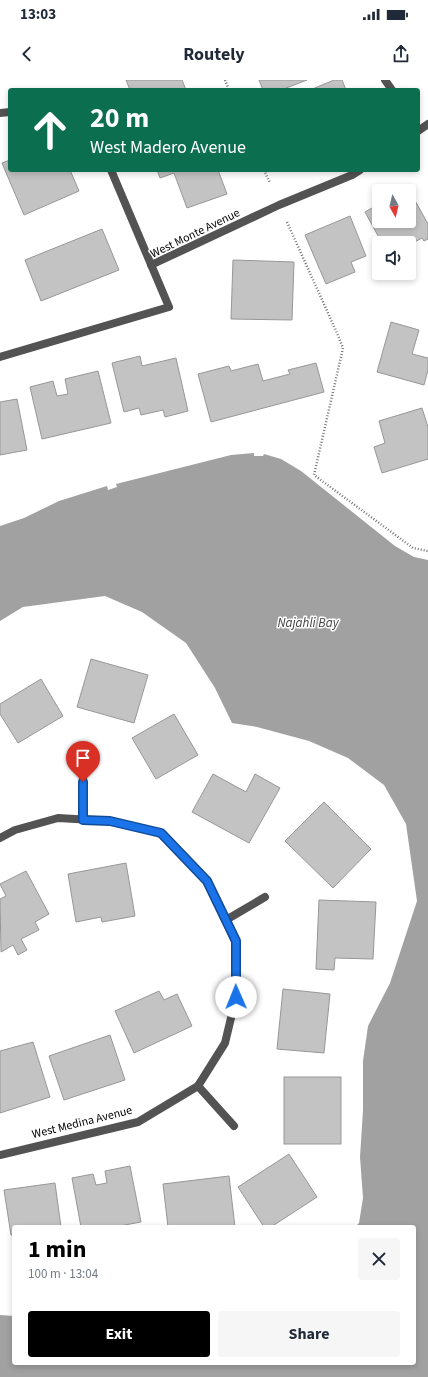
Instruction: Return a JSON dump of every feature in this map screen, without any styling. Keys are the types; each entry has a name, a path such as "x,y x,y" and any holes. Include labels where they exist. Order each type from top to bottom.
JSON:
{"street":[{"path":"112,172 151,265"},
{"name":"West Monte Avenue","path":"0,357 168,307 151,265 279,205 357,172"},
{"path":"83,758 83,820"},
{"path":"0,838 15,830 58,818 110,821 161,833 207,881 226,920 265,897"},
{"name":"West Medina Avenue","path":"0,1155 138,1122 198,1086 225,1043 236,997 236,941 226,920"},
{"path":"198,1086 234,1126"}],"path":[{"path":"265,172 270,183"},
{"path":"287,222 343,348 314,475 413,548 428,551"}],"water":[{"name":"Najahli Bay","path":"254,453 254,456 263,456 264,454 281,459 301,471 395,546 414,557 428,560 428,1377 0,1377 0,1315 12,1316 12,1365 416,1365 416,1225 357,1225 359,1223 363,1198 360,1157 363,1110 363,1061 368,1026 390,983 417,901 406,824 384,785 348,758 309,741 257,727 232,723 215,688 186,643 142,612 105,596 23,607 0,621 0,526 24,518 59,501 107,486 108,490 117,487 116,484 231,455"}],"building":[{"path":"126,80 182,80 185,88 129,88"},
{"path":"259,80 307,80 286,88 262,88"},
{"path":"334,80 342,80 345,88 315,88"},
{"path":"8,161 8,172 71,172 79,191 24,215 2,163"},
{"path":"158,172 219,172 227,194 187,208 174,173 160,178"},
{"path":"416,202 428,224 428,239 424,241 422,238 416,241 416,236 378,236 374,228 416,228"},
{"path":"372,208 372,225 365,212"},
{"path":"350,216 366,256 351,262 355,272 326,284 305,235"},
{"path":"102,229 119,270 41,301 25,260"},
{"path":"233,260 294,262 292,320 231,319"},
{"path":"391,322 419,330 412,354 428,358 428,370 424,385 377,372"},
{"path":"140,356 142,366 176,358 188,411 165,417 163,410 141,415 139,408 124,412 112,363"},
{"path":"316,363 324,392 211,422 198,374 229,366 231,371 258,364 263,381 290,374 288,370"},
{"path":"98,371 111,423 42,439 30,387 53,381 57,396 68,394 65,379"},
{"path":"17,399 27,450 0,455 0,402"},
{"path":"422,408 428,427 428,459 382,473 374,447 385,443 379,421"},
{"path":"91,659 148,675 134,723 77,707"},
{"path":"41,679 63,716 18,743 0,714 0,704"},
{"path":"174,714 198,755 156,779 132,738"},
{"path":"213,774 246,792 255,774 280,788 249,843 192,812"},
{"path":"324,802 371,849 333,888 285,841"},
{"path":"126,863 135,916 102,922 101,917 76,922 68,874"},
{"path":"26,871 49,914 35,922 39,930 21,939 27,950 18,955 13,945 1,952 0,899 6,896 0,884"},
{"path":"319,900 376,902 373,959 335,958 334,970 316,969"},
{"path":"283,989 330,994 324,1053 277,1049"},
{"path":"159,991 164,1000 177,994 192,1026 134,1053 115,1011"},
{"path":"110,1035 125,1080 64,1100 49,1056"},
{"path":"33,1042 50,1097 0,1113 0,1051"},
{"path":"284,1077 341,1077 341,1144 284,1144"},
{"path":"289,1154 317,1197 274,1225 263,1225 238,1187"},
{"path":"130,1166 141,1222 125,1225 81,1225 72,1178 93,1174 96,1185 107,1183 105,1171"},
{"path":"229,1176 235,1225 168,1225 163,1184"},
{"path":"55,1183 61,1225 12,1225 11,1235 4,1190"}],"route":[{"path":"83,782 83,820 110,821 161,833 207,881 236,941 236,997"}]}
